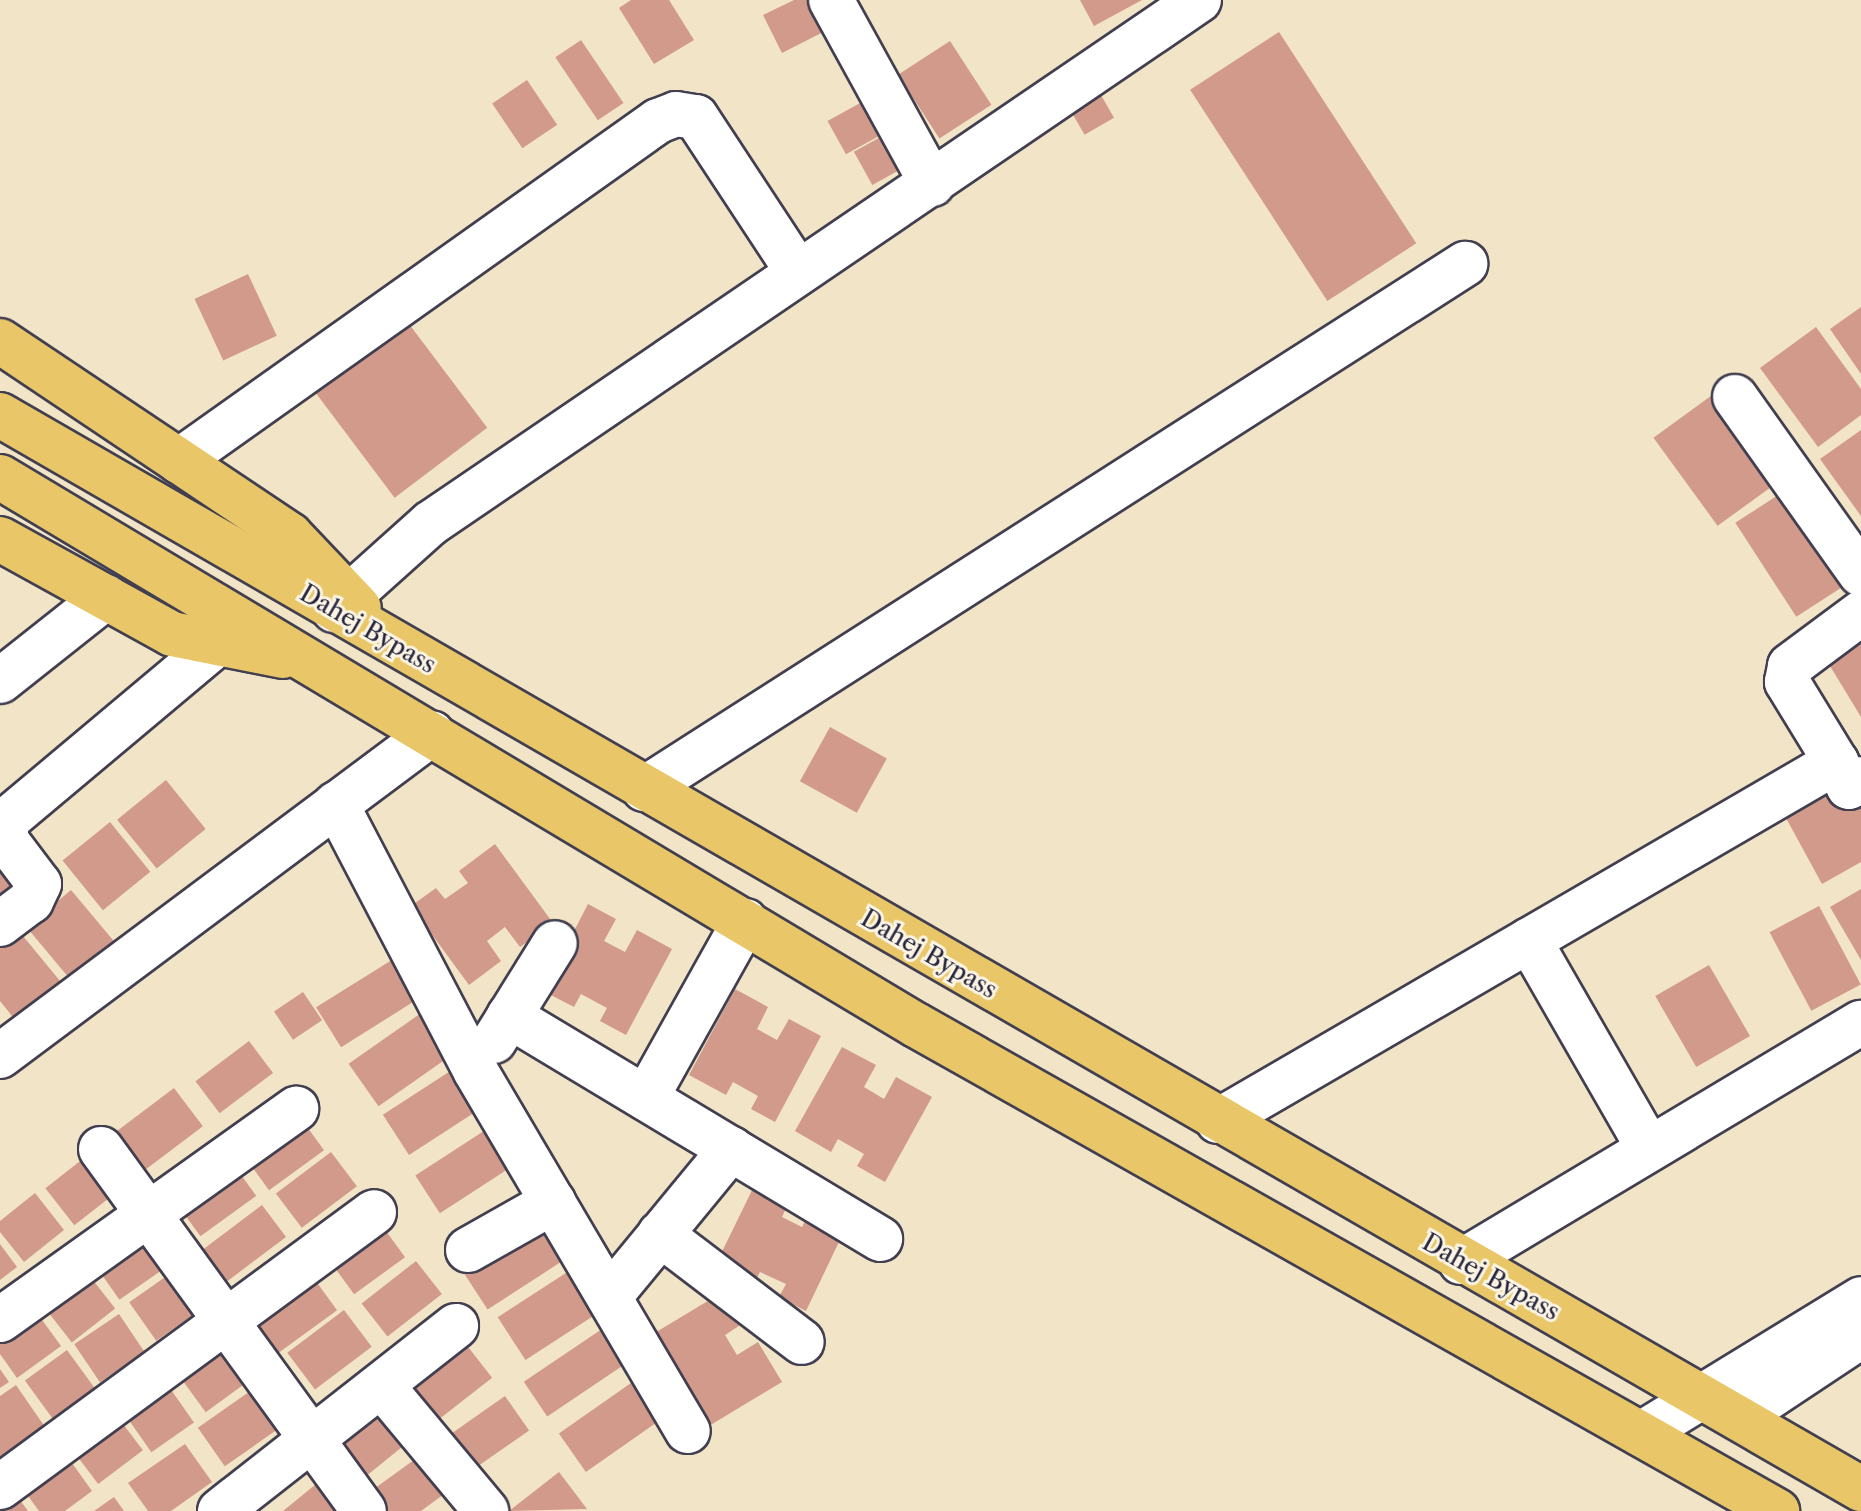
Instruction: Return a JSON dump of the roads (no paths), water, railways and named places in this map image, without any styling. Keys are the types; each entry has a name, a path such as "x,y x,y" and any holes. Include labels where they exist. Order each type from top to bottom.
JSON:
{"highway":[{"name":"Dahej Bypass","path":"0,341 290,535 341,604"},
{"name":"Dahej Bypass","path":"0,415 341,604 406,652 1461,1262 1700,1394 1861,1489"},
{"path":"0,477 313,661 943,1040 1777,1511"},
{"path":"0,539 172,634 313,661"},
{"path":"392,709 406,652"}],"street":[{"path":"831,0 932,184"},
{"path":"341,604 431,523 797,271 932,184 1181,5"},
{"path":"179,461 658,121 676,114 696,117 797,271"},
{"path":"644,789 1465,264"},
{"path":"1735,397 1861,574"},
{"path":"0,681 106,597"},
{"path":"1218,1121 1529,940 1852,783 1787,682 1790,666 1861,613"},
{"path":"0,924 31,901 39,884 5,839 4,823 218,643"},
{"path":"0,1056 432,733"},
{"path":"336,804 475,1070 688,1431"},
{"path":"646,1098 745,921"},
{"path":"1529,940 1649,1149"},
{"path":"475,1070 555,943"},
{"path":"509,1016 880,1239"},
{"path":"1461,1262 1861,1023"},
{"path":"0,1320 296,1109"},
{"path":"101,1149 364,1511"},
{"path":"609,1297 731,1149"},
{"path":"468,1250 553,1202"},
{"path":"0,1487 374,1212"},
{"path":"660,1234 802,1342"},
{"path":"1641,1434 1700,1394 1861,1299"},
{"path":"220,1511 314,1442 456,1326"},
{"path":"1739,1417 1861,1336"},
{"path":"382,1386 486,1511"}]}
